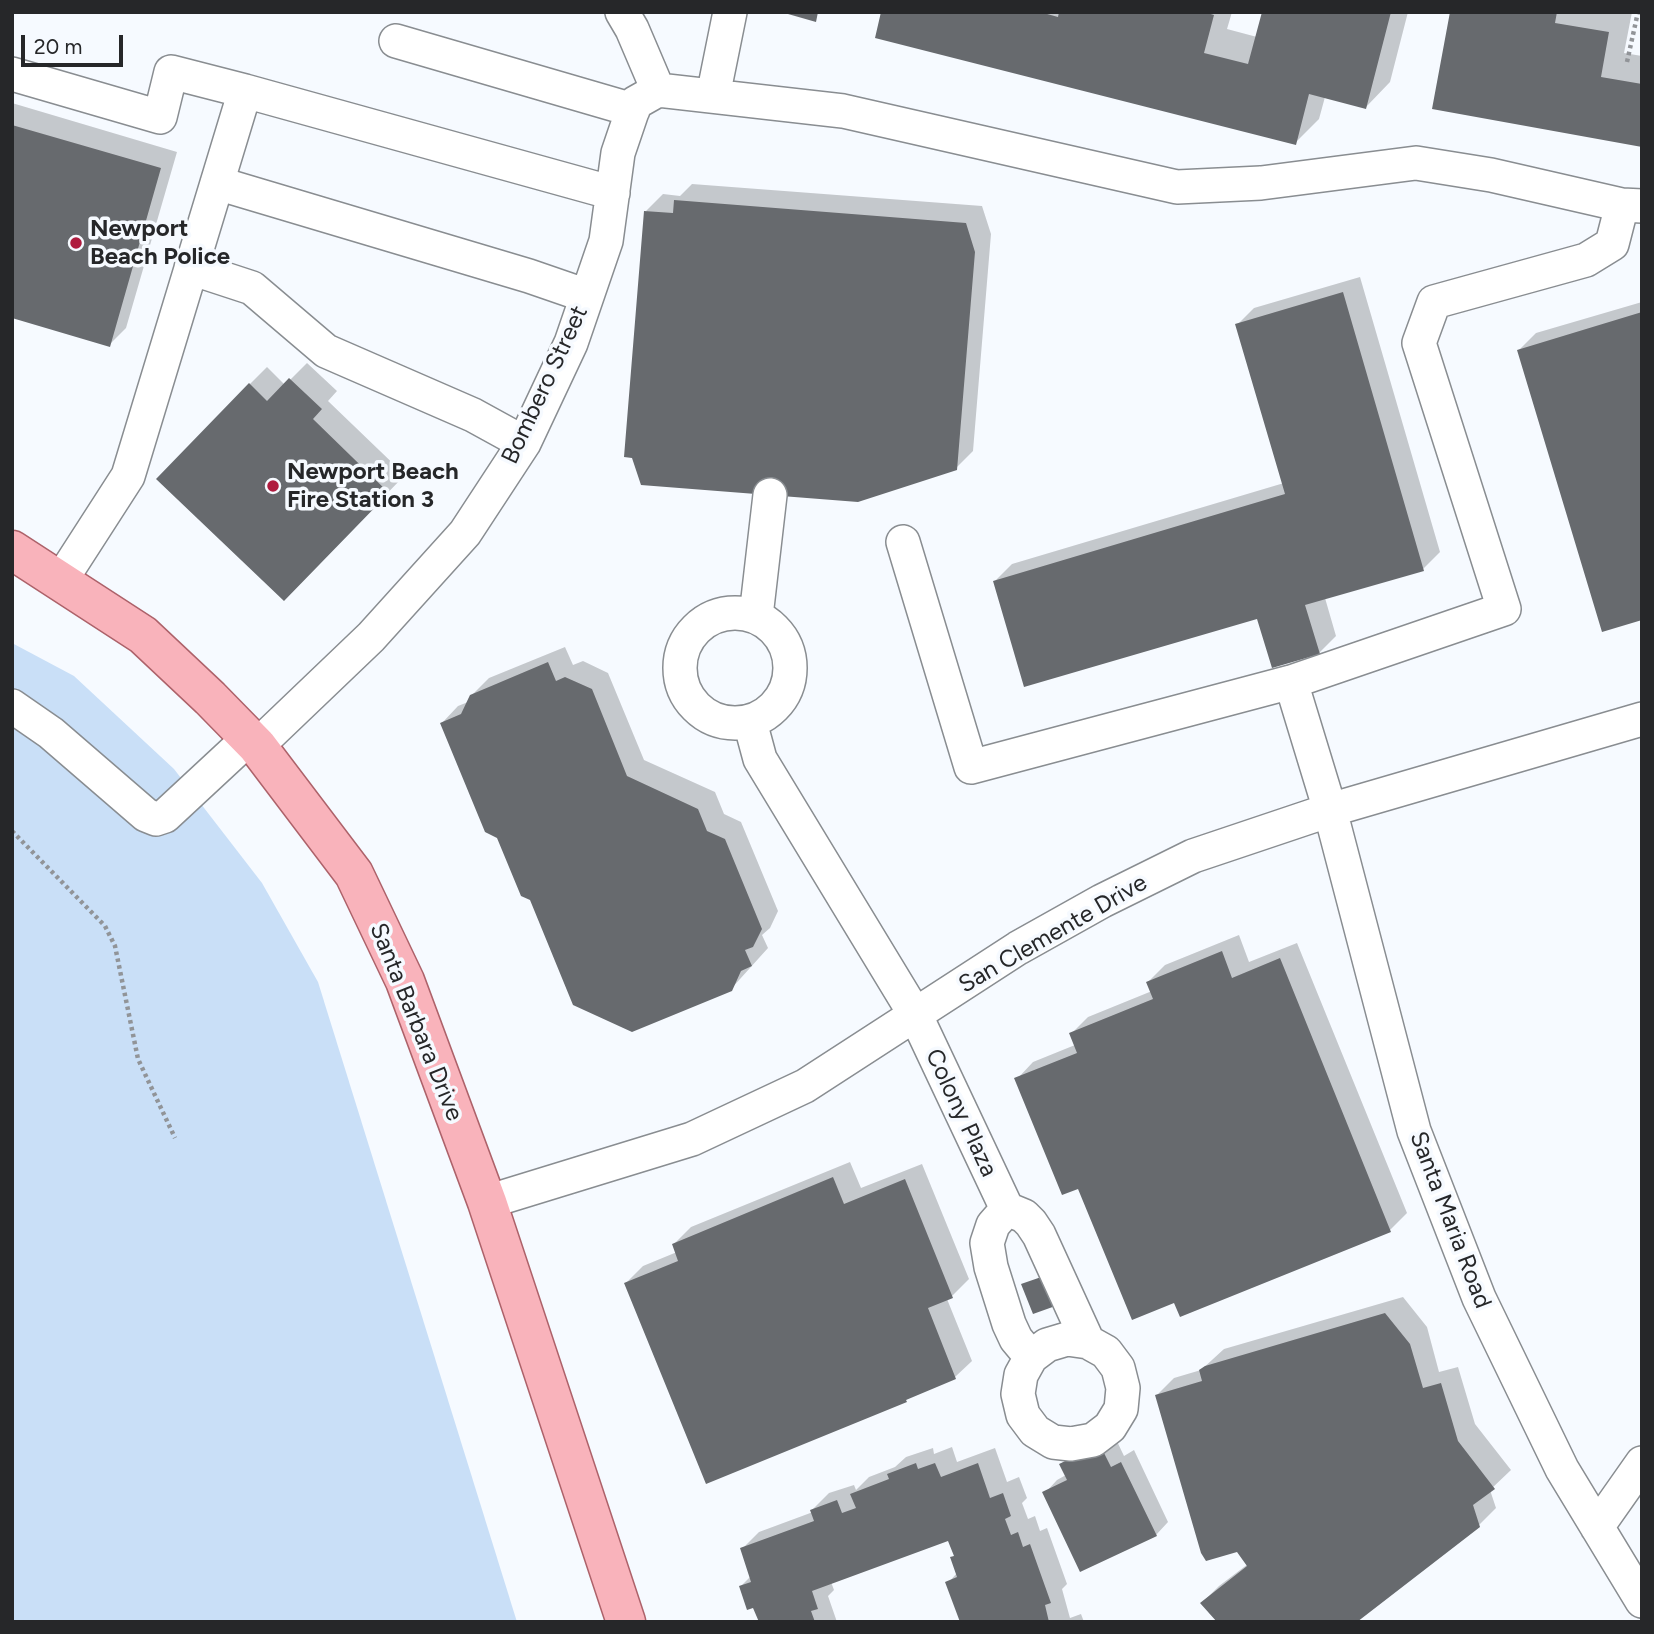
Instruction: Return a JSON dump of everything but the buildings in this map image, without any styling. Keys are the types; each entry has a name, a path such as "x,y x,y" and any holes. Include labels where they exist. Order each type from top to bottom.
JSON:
{"main road":[{"name":"Santa Barbara Drive","path":"12,550 143,635 253,742 354,874 405,981 487,1202 626,1622"}],"street":[{"path":"622,12 632,29 642,101"},
{"path":"713,96 730,12"},
{"path":"397,41 642,101 713,96 843,111 1177,187 1261,183 1416,163 1490,175 1632,206 1612,244 1586,260 1434,302 1419,344 1504,610 1291,682 971,767 903,542"},
{"path":"12,74 160,117 171,72 613,193"},
{"path":"61,580 128,476 245,91"},
{"name":"Bombero Street","path":"12,706 51,733 146,815 156,819 165,816 253,742 371,637 465,533 524,443 571,343 606,241 618,153 642,101"},
{"path":"217,183 516,272 587,296"},
{"path":"191,268 252,288 326,351 473,415 524,443"},
{"path":"756,616 770,495"},
{"path":"736,612 756,616 771,625 782,638 789,654 787,687 779,703 750,722 731,724 713,719 696,709 685,694 679,676 680,656 687,638 701,624 718,615 736,612"},
{"name":"Santa Maria Road","path":"1291,682 1330,810 1414,1131 1479,1298 1562,1469 1642,1601"},
{"name":"San Clemente Drive","path":"487,1202 692,1139 805,1086 1018,948 1102,901 1193,856 1330,810 1642,719"},
{"name":"Colony Plaza","path":"750,722 760,759 916,1016 1007,1209 1024,1216 1039,1235 1088,1342 1106,1352 1118,1368 1123,1388 1121,1409 1110,1427 1093,1440 1072,1444 1054,1442 1035,1431 1023,1415 1018,1394 1021,1374 1031,1357"},
{"path":"1007,1209 993,1225 988,1243 1009,1324 1016,1339 1031,1357 1047,1345 1067,1339 1088,1342"},
{"path":"1597,1527 1642,1463"}],"path":[{"path":"1627,62 1638,12"},
{"path":"12,831 105,926 115,946 138,1059 175,1138"}],"shaded area":[{"path":"12,643 74,676 174,769 262,883 318,982 517,1622 12,1622"}],"place":[{"name":"Newport Beach Police","path":"76,243"},
{"name":"Newport Beach Fire Station 3","path":"273,486"}]}
